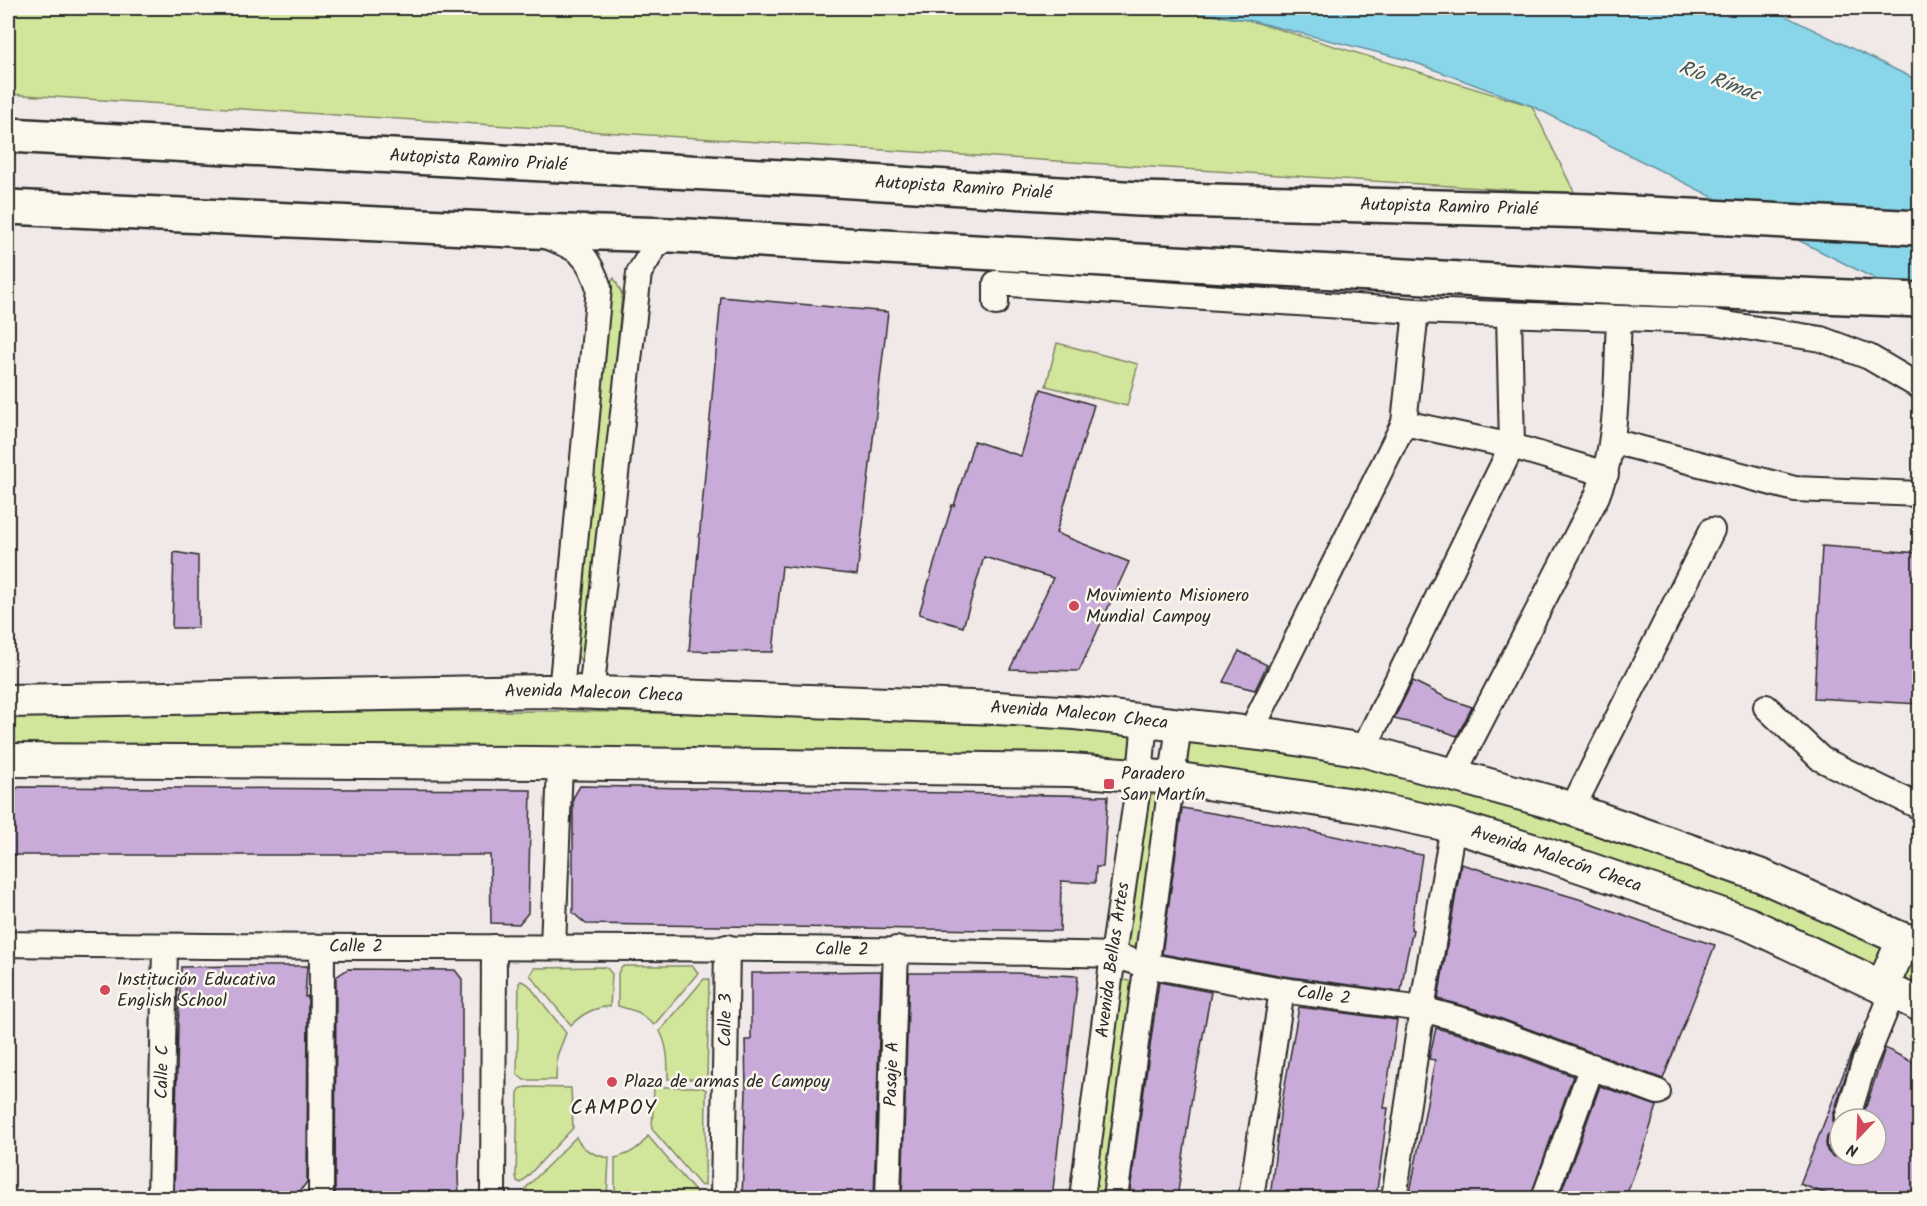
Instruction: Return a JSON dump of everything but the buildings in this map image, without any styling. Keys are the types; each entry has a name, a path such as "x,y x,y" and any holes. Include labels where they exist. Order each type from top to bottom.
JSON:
{"highway":[{"name":"Autopista Ramiro Prialé","path":"8,135 1139,199 1593,211 1920,228"},
{"path":"8,207 532,231 671,235 1604,287 1920,300"}],"main road":[{"name":"Avenida Malecon Checa","path":"8,701 576,693 997,708 1179,725"},
{"path":"1179,725 1363,750 1572,809 1762,876 1912,943 1898,995"},
{"path":"8,760 1071,770 1173,778"},
{"name":"Avenida Malecón Checa","path":"1173,778 1360,806 1453,826 1606,874 1749,924 1898,995"}],"street":[{"path":"532,231 565,243 582,254 592,267 599,288 576,693"},
{"path":"576,693 639,273 655,246 671,235"},
{"path":"996,303 996,283 1416,311 1707,321 1821,339 1869,357 1920,387"},
{"path":"1250,733 1404,423 1416,311"},
{"path":"1363,750 1512,446 1509,315"},
{"path":"1453,775 1606,474 1612,441 1619,319"},
{"path":"1404,423 1512,446 1606,474"},
{"path":"1612,441 1795,489 1920,494"},
{"path":"1572,809 1712,530"},
{"path":"1766,708 1821,759 1920,807"},
{"name":"Avenida Bellas Artes","path":"1082,1198 1113,955 1140,774 1145,721"},
{"name":"Avenida Bellas Artes","path":"1115,1198 1179,725"},
{"path":"553,947 560,764"},
{"path":"1394,1198 1422,1009 1453,826"},
{"name":"Calle 2","path":"8,944 727,947 1113,955 1145,965 1282,990 1422,1009 1470,1022 1658,1092"},
{"name":"Calle C","path":"160,1198 165,946"},
{"path":"321,1198 322,947"},
{"path":"493,1198 494,947"},
{"name":"Calle 3","path":"723,1198 727,947"},
{"name":"Pasaje A","path":"888,1198 896,949"},
{"path":"1251,1198 1282,990"},
{"path":"1851,1107 1864,1062 1898,995"},
{"path":"1544,1198 1592,1066"}],"green space":[{"path":"8,8 1160,8 1248,20 1532,106 1575,194 8,94"},
{"path":"614,278 622,294 589,656 583,664 577,655 607,289"},
{"path":"1057,343 1138,364 1127,406 1046,386"},
{"path":"20,709 207,712 558,711 997,719 1133,735 1131,757 1125,764 18,749 10,739 8,721"},
{"path":"1192,735 1340,758 1689,858 1919,957 1919,996 1802,939 1191,768 1183,759 1185,743"},
{"path":"1146,793 1163,794 1140,950 1135,954 1126,947"},
{"path":"624,966 693,966 698,973 654,1025 638,1012 618,1006 618,973"},
{"path":"606,967 612,974 610,1006 589,1012 571,1025 530,975 534,968"},
{"path":"704,979 709,979 707,1079 668,1079 666,1048 660,1031"},
{"path":"1125,980 1133,982 1107,1198 1089,1198 1118,986"},
{"path":"521,981 528,984 566,1033 557,1056 556,1080 524,1080 517,1074 519,983"},
{"path":"525,1087 571,1088 573,1128 521,1183 517,1181 516,1176 518,1093"},
{"path":"654,1087 701,1087 706,1090 705,1185 701,1186 652,1129"},
{"path":"648,1136 698,1195 694,1198 618,1197 615,1192 615,1158 634,1150"},
{"path":"576,1137 589,1151 609,1158 607,1198 529,1197 526,1188"}],"water":[{"name":"Río Rímac","path":"1160,8 1769,8 1919,81 1919,301 1532,106 1408,60 1248,20"}],"place":[{"name":"Movimiento Misionero Mundial Campoy","path":"1074,606"},
{"name":"Paradero San Martín","path":"1109,784"},
{"name":"Institución Educativa English School","path":"105,990"},
{"name":"Plaza de armas de Campoy","path":"612,1082"}],"district":[{"name":"CAMPOY","path":"614,1108"}]}
